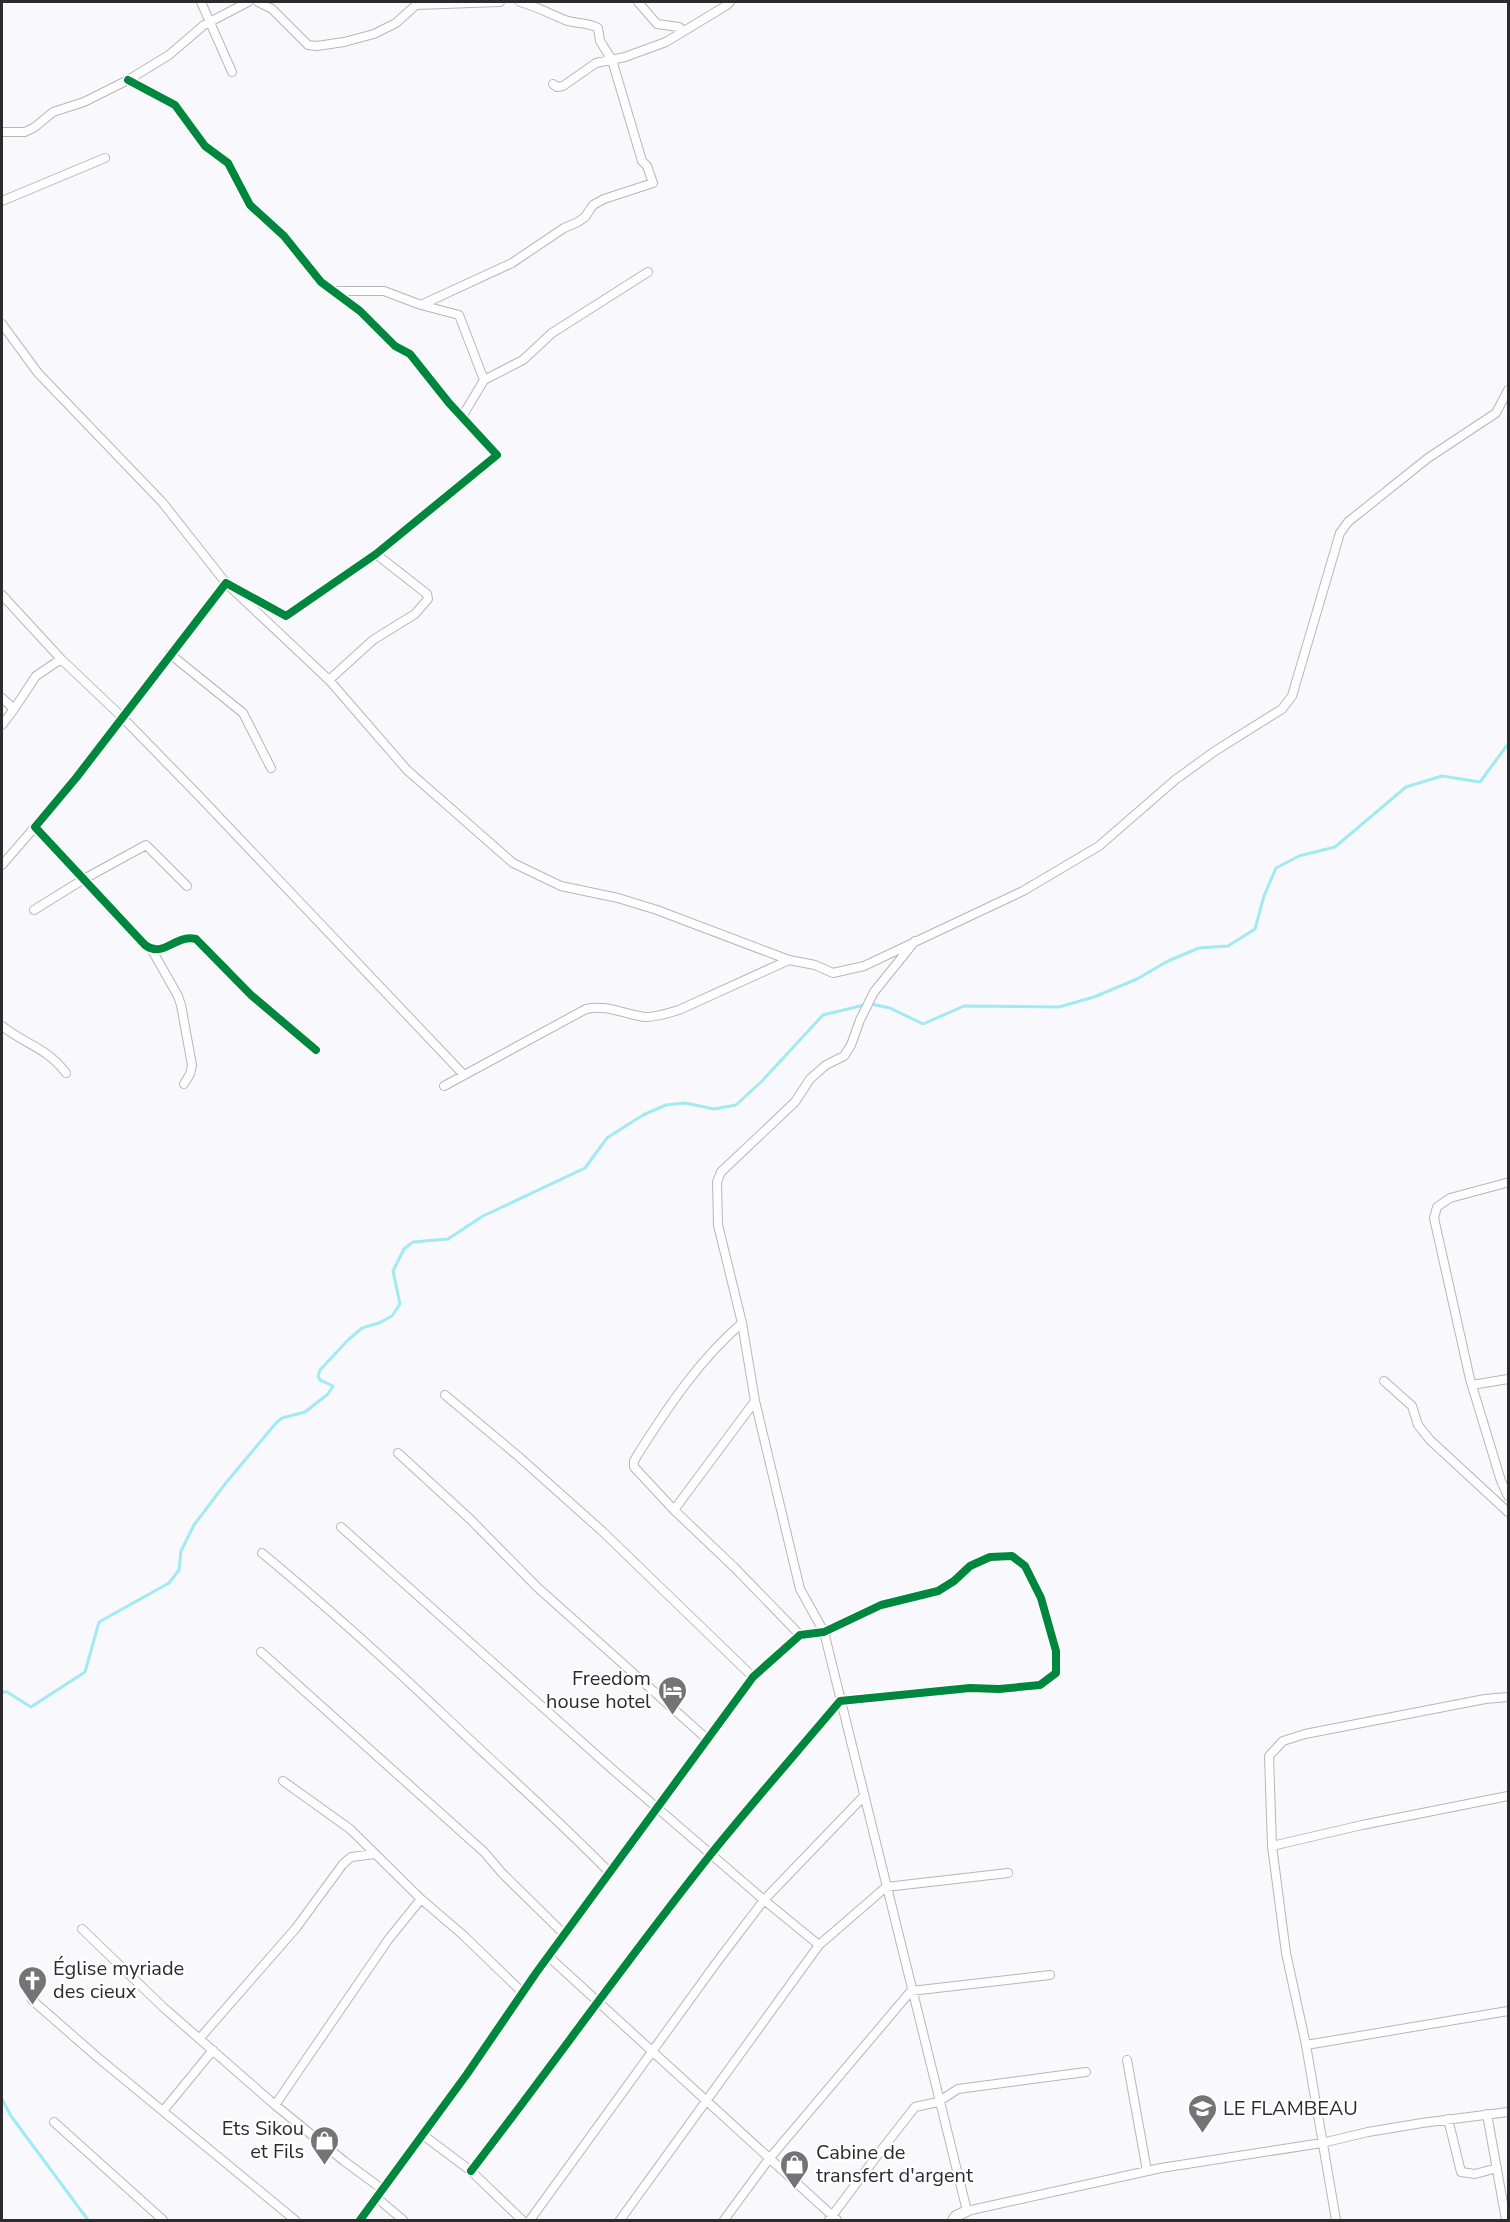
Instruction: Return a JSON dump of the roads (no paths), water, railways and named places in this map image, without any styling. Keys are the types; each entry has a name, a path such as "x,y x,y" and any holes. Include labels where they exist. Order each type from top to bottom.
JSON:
{"street":[{"path":"201,2 232,72"},
{"path":"2,132 25,132 53,112 84,102 128,80 169,55 211,21 248,2"},
{"path":"258,2 272,9 308,45 317,46 374,34 396,22 416,5 500,2"},
{"path":"421,305 512,263 564,228 578,222 593,206 604,200 654,183 648,166 642,161 612,60 600,41 598,28 568,21 537,6 520,2"},
{"path":"638,2 657,24 679,27 684,31"},
{"path":"553,84 556,87 563,86 596,63 666,42 730,2"},
{"path":"128,80 175,105 205,146 228,163 250,205 284,236 321,282 360,311 395,346 410,354 497,455 376,554 286,616 226,583"},
{"path":"2,201 105,158"},
{"path":"462,417 484,380 523,360 552,333 648,272"},
{"path":"333,291 384,291 421,305 459,315 484,380"},
{"path":"2,324 38,373 162,502 226,583 329,680 407,770 513,863 561,886 618,898 657,910 789,960 815,964 833,973 864,966 958,923 972,913 1023,891 1099,846 1175,780 1215,751 1282,709 1292,696 1340,534 1348,522 1417,467 1496,413 1509,390"},
{"path":"329,680 373,640 415,614 428,599 427,594 376,554"},
{"path":"2,865 76,778 226,583"},
{"path":"2,595 61,659 122,717 463,1074"},
{"path":"170,654 243,713 271,768"},
{"path":"2,725 36,676 61,659"},
{"path":"2,698 14,710"},
{"path":"35,827 152,950 181,1005 192,1065 184,1084"},
{"path":"34,910 146,845 187,886"},
{"path":"152,950 160,950 187,937 196,939 252,995 316,1050"},
{"path":"915,941 874,992 844,1056 826,1065 810,1079 780,1119 764,1130 721,1172 717,1182 718,1225 742,1323 755,1401 800,1589 824,1632 938,2102 967,2211"},
{"path":"444,1086 586,1009 596,1006 649,1017 662,1015 679,1010 789,960"},
{"path":"2,1026 13,1035 44,1050 66,1073"},
{"path":"1506,1183 1450,1198 1437,1207 1434,1218 1472,1385 1501,1481 1509,1496"},
{"path":"742,1323 720,1341 696,1370 663,1415 634,1461 637,1471 674,1510 800,1635"},
{"path":"1472,1385 1509,1379"},
{"path":"1384,1381 1412,1406 1418,1425 1430,1440 1509,1512"},
{"path":"445,1395 602,1531 753,1677"},
{"path":"674,1510 755,1401"},
{"path":"398,1453 470,1519 537,1587 707,1739"},
{"path":"341,1527 604,1762 764,1900 819,1944"},
{"path":"262,1553 336,1615 426,1697 566,1828 610,1873"},
{"path":"360,2220 423,2135 522,1992 753,1677 800,1635 824,1632 881,1605 938,1591 954,1581 970,1566 990,1557 1012,1556 1025,1566 1041,1598 1056,1651 1056,1673 1040,1685 999,1689 970,1688 840,1701 711,1854 597,2001 539,2083 471,2171"},
{"path":"261,1652 484,1852 564,1934"},
{"path":"1336,2220 1306,2045 1286,1953 1272,1846 1269,1756 1283,1741 1305,1734 1485,1699 1509,1697"},
{"path":"283,1781 350,1828 421,1899 463,1935 522,1992"},
{"path":"530,2220 764,1900 864,1796"},
{"path":"1272,1846 1362,1825 1509,1796"},
{"path":"200,2038 303,1920 344,1864 351,1857 375,1854"},
{"path":"620,2220 819,1944 886,1887 1008,1873"},
{"path":"275,2105 370,1965 421,1899"},
{"path":"82,1929 163,2007 275,2105 344,2161 382,2188"},
{"path":"549,1957 833,2219 915,2107 938,2102 958,2089 1086,2072"},
{"path":"724,2220 769,2159 911,1990 1050,1975"},
{"path":"32,2000 96,2056 296,2220"},
{"path":"1306,2045 1509,2011"},
{"path":"163,2111 213,2050"},
{"path":"1126,2060 1147,2171"},
{"path":"953,2220 967,2211 1147,2171 1322,2143 1368,2132 1509,2112"},
{"path":"1487,2114 1506,2220"},
{"path":"1448,2119 1461,2172 1475,2174 1497,2169"},
{"path":"54,2122 163,2220"},
{"path":"423,2135 471,2171 522,2220"},
{"path":"376,2197 403,2220"}],"waterway":[{"path":"871,1004 890,1008 923,1024 964,1006 1059,1007 1094,997 1137,979 1168,961 1199,948 1228,946 1255,929 1264,896 1276,868 1299,856 1335,847 1406,787 1442,776 1480,782 1508,744"},
{"path":"2,1692 7,1692 31,1707 85,1672 99,1622 169,1583 179,1570 181,1551 194,1525 276,1423 282,1418 305,1412 328,1394 333,1386 320,1380 318,1376 320,1370 362,1328 392,1316 400,1304 393,1271 404,1249 413,1242 448,1239 483,1216 585,1168 607,1138 643,1115 666,1105 685,1103 714,1109 736,1105 762,1081 823,1015 864,1005"},
{"path":"2,2099 11,2116 88,2220"}],"place":[{"name":"Freedom house hotel","path":"672,1716"},
{"name":"Église myriade des cieux","path":"32,2006"},
{"name":"LE FLAMBEAU","path":"1202,2134"},
{"name":"Ets Sikou et Fils","path":"325,2166"},
{"name":"Cabine de transfert d'argent","path":"795,2190"}]}
